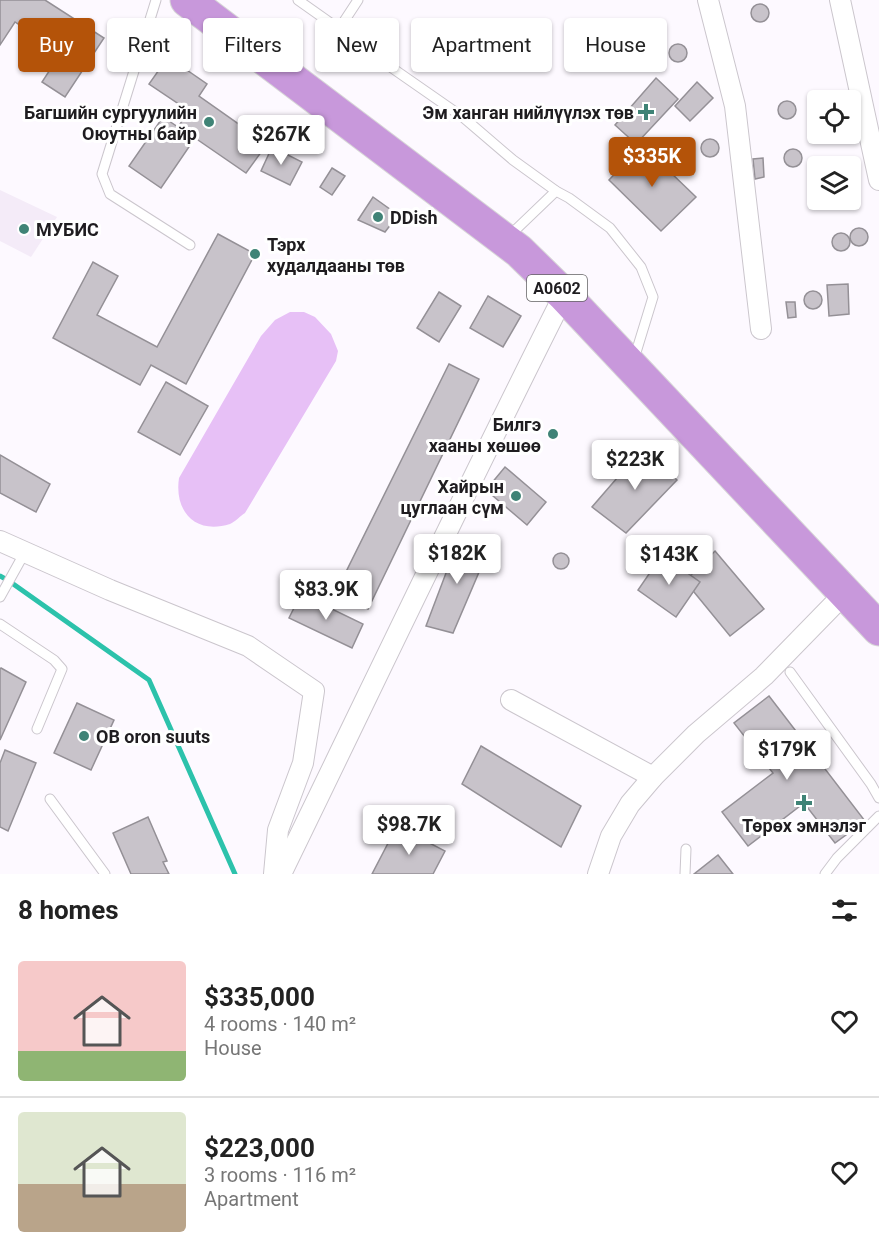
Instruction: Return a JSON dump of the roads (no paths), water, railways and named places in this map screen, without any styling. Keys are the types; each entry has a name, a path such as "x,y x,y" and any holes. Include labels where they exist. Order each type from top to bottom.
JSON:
{"highway":[{"name":"A0602","path":"187,0 519,251 564,295 879,629"}],"street":[{"path":"708,0 735,106 761,328"},
{"path":"840,0 879,180"},
{"path":"281,874 493,435 564,295"},
{"path":"0,541 110,590 248,646 314,692 303,763 278,830 274,874"},
{"path":"598,874 611,837 630,804 653,777 696,734 764,676 845,593"},
{"path":"511,700 653,777"}],"lane":[{"path":"156,0 102,174 110,194 190,245"},
{"path":"298,0 323,18"},
{"path":"346,18 358,0"},
{"path":"398,72 464,118 513,160 610,228 641,267 652,297 632,367"},
{"path":"504,240 556,191"},
{"path":"0,597 25,552"},
{"path":"0,624 54,660 62,669 37,729"},
{"path":"790,672 879,798"},
{"path":"50,799 105,874"},
{"path":"825,874 837,858 879,816"},
{"path":"685,874 686,849"}],"waterway":[{"path":"0,576 149,680 235,874"}],"place":[{"name":"Эм ханган нийлүүлэх төв","path":"646,112"},
{"name":"Багшийн сургуулийн Оюутны байр","path":"209,122"},
{"name":"DDish","path":"378,217"},
{"name":"МУБИС","path":"24,229"},
{"name":"Тэрх худалдааны төв","path":"255,254"},
{"name":"Билгэ хааны хөшөө","path":"553,434"},
{"name":"Хайрын цуглаан сүм","path":"516,496"},
{"name":"OB oron suuts","path":"84,736"},
{"name":"Төрөх эмнэлэг","path":"804,803"}]}
